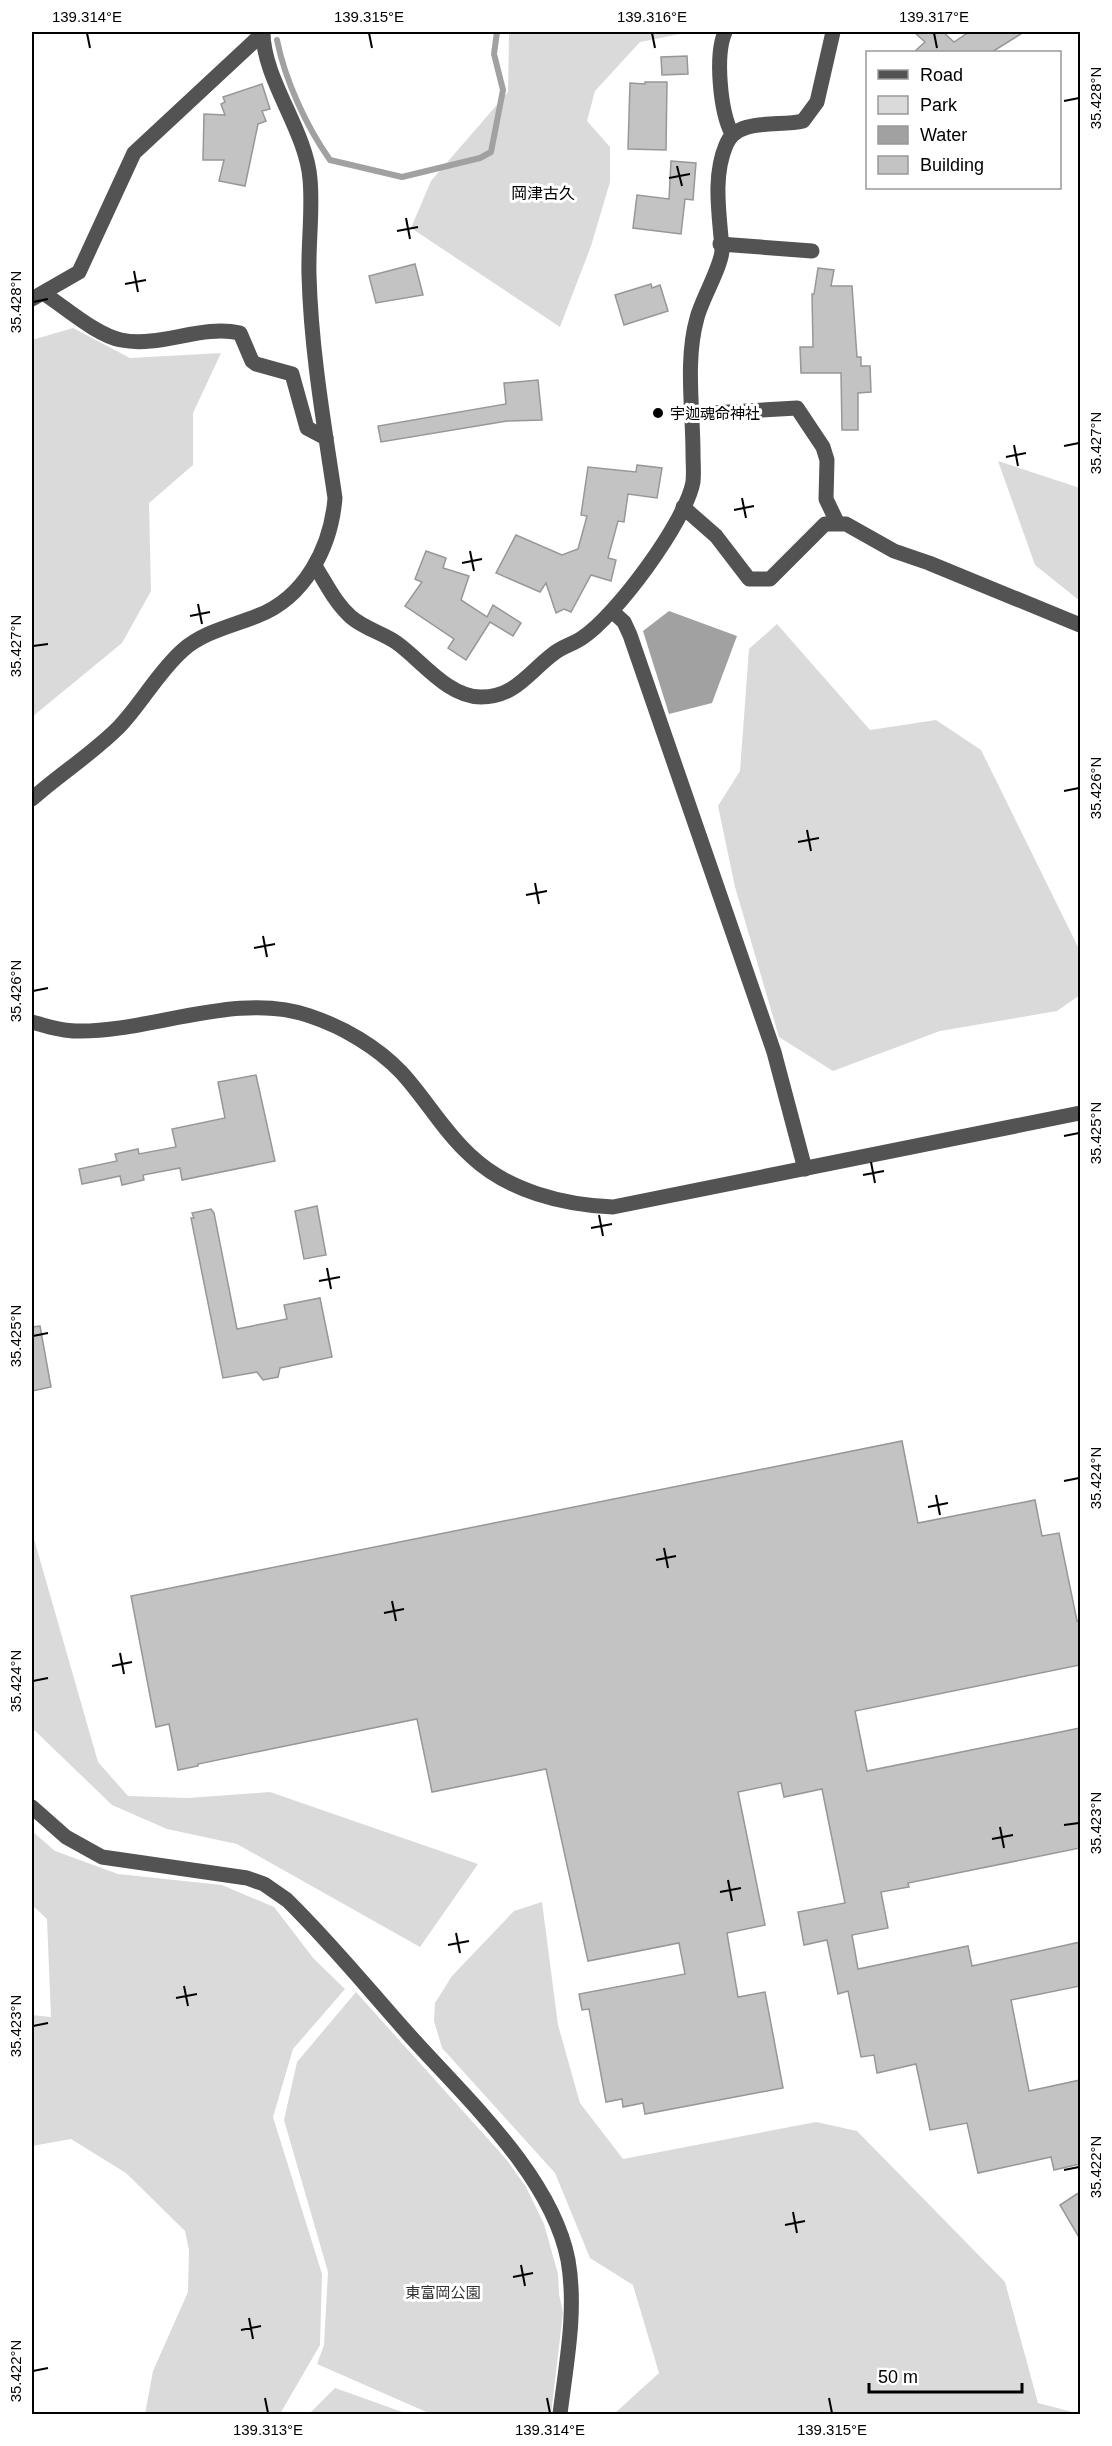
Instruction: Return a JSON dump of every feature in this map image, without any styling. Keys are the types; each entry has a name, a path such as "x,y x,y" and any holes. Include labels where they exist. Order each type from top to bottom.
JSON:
{"street":[{"path":"724,32 718,46 725,121 732,134"},
{"path":"315,566 336,600 351,617 398,644 452,688 465,695 479,697 511,692 556,651 582,638 613,612 648,567 683,507 693,483 692,341 697,317 722,253 719,172 726,145 732,134 750,125 786,125 803,121 817,102 833,32"},
{"path":"37,296 79,272 134,153 262,33"},
{"path":"32,799 99,746 121,724 184,649 203,636 277,607 301,585 315,566 333,521 335,498 312,328 309,275 310,178 305,154 265,51 262,33"},
{"path":"720,244 812,252"},
{"path":"37,296 103,333 121,340 137,341 223,329 240,333 252,361 292,374 307,428 326,438"},
{"path":"693,414 797,408 823,447 827,460 826,500 837,522"},
{"path":"683,507 716,536 749,579 770,579 825,524 837,522 846,524 894,551 941,567 1080,626"},
{"path":"613,612 624,622 630,635 770,1041 806,1169"},
{"path":"32,1022 75,1031 103,1030 229,1011 258,1009 307,1015 336,1027 384,1057 401,1072 472,1157 508,1181 567,1203 613,1207 1080,1113"},
{"path":"32,1807 66,1837 102,1857 247,1878 264,1884 287,1900 513,2152 535,2182 557,2226 567,2259 572,2312 561,2415"}],"green space":[{"path":"509,32 690,32 640,42 595,91 587,121 610,147 610,182 591,246 560,327 411,228 431,181 508,92"},
{"path":"73,328 130,358 221,353 193,413 193,465 149,503 151,591 122,643 32,717 32,340"},
{"path":"998,461 1080,488 1080,601 1035,565"},
{"path":"777,624 870,730 936,720 981,750 1080,951 1080,995 1057,1011 940,1031 833,1071 779,1037 735,887 718,806 740,771 749,649"},
{"path":"32,1532 98,1762 128,1796 188,1798 270,1792 478,1864 420,1947 237,1844 167,1829 112,1805 32,1728"},
{"path":"32,1831 55,1851 118,1874 222,1885 274,1907 314,1959 345,1989 293,2049 273,2117 322,2274 320,2345 280,2414 145,2414 153,2371 188,2292 189,2250 185,2231 126,2173 71,2139 32,2146 32,2015 51,2017 47,1919 32,1905"},
{"path":"542,1902 558,2025 580,2103 623,2159 816,2122 857,2131 1005,2282 1038,2403 1080,2414 614,2414 659,2373 633,2285 590,2258 555,2173 442,2048 434,2021 435,2003 452,1976 514,1911"},
{"name":"東富岡公園","path":"356,1992 506,2159 526,2187 544,2224 558,2274 563,2313 551,2414 431,2414 317,2364 324,2345 328,2272 284,2120 297,2062"},
{"path":"335,2388 408,2414 309,2414"}],"water":[{"path":"669,611 737,636 712,703 669,714 643,631"}],"building":[{"path":"914,32 943,32 954,42 969,32 1024,32 994,51 915,51 925,42"},
{"path":"687,56 688,74 662,75 661,57"},
{"path":"645,82 667,82 666,150 628,149 630,83 645,84"},
{"path":"262,84 270,109 262,111 266,121 258,124 245,186 219,181 224,160 203,160 204,114 225,115 221,104 225,102 223,97"},
{"path":"671,161 696,163 693,200 685,199 681,234 633,228 637,195 669,199"},
{"path":"415,264 423,295 376,303 369,276"},
{"path":"818,268 834,270 831,286 852,286 857,357 861,357 861,366 870,366 871,392 858,393 858,430 842,430 841,373 801,373 800,347 813,347 812,294 814,294"},
{"path":"651,284 652,288 660,285 668,311 624,325 615,295"},
{"path":"538,380 542,420 507,421 381,442 378,426 506,404 504,383"},
{"path":"637,465 662,468 657,498 628,494 624,522 618,521 608,558 616,560 611,581 591,575 571,612 564,609 556,613 546,583 540,592 496,573 516,535 562,555 578,549 587,516 581,515 588,467 636,472"},
{"path":"426,551 446,558 443,568 469,576 461,600 487,617 493,605 521,623 513,636 490,622 466,660 448,648 454,639 405,606 422,582 415,579"},
{"path":"256,1075 275,1161 182,1180 180,1168 143,1175 144,1180 122,1185 120,1176 82,1184 79,1169 117,1161 115,1154 138,1149 139,1154 176,1147 172,1129 225,1118 218,1082"},
{"path":"317,1206 326,1255 304,1259 295,1211"},
{"path":"211,1209 214,1213 237,1329 287,1319 284,1305 320,1298 332,1357 280,1368 278,1377 263,1380 257,1372 223,1378 191,1218 194,1218 192,1213"},
{"path":"40,1326 51,1387 32,1391 32,1327"},
{"path":"902,1441 918,1523 1035,1500 1042,1536 1059,1533 1077,1621 1080,1620 1080,1665 855,1711 867,1771 1080,1728 1080,1848 908,1883 909,1887 881,1892 888,1928 852,1935 858,1969 968,1946 972,1966 1080,1942 1080,1986 1011,2000 1029,2091 1080,2080 1080,2164 1054,2170 1051,2157 978,2173 967,2123 930,2130 916,2064 877,2073 874,2055 861,2057 848,1991 838,1994 827,1940 804,1945 798,1912 845,1903 822,1789 784,1797 781,1783 738,1792 765,1925 727,1933 738,1997 765,1992 783,2088 645,2114 643,2103 623,2107 622,2099 606,2102 589,2009 582,2010 579,1994 685,1974 679,1943 588,1961 546,1769 432,1792 417,1719 178,1770 169,1724 156,1727 131,1596"},
{"path":"1080,2192 1080,2239 1060,2205"}],"waterway":[{"path":"277,40 285,71 298,102 313,133 330,160 402,177 480,158 491,152 503,90 494,54 497,32"}],"place":[{"name":"宇迦魂命神社","path":"658,413"}],"district":[{"name":"岡津古久","path":"543,193"}]}
